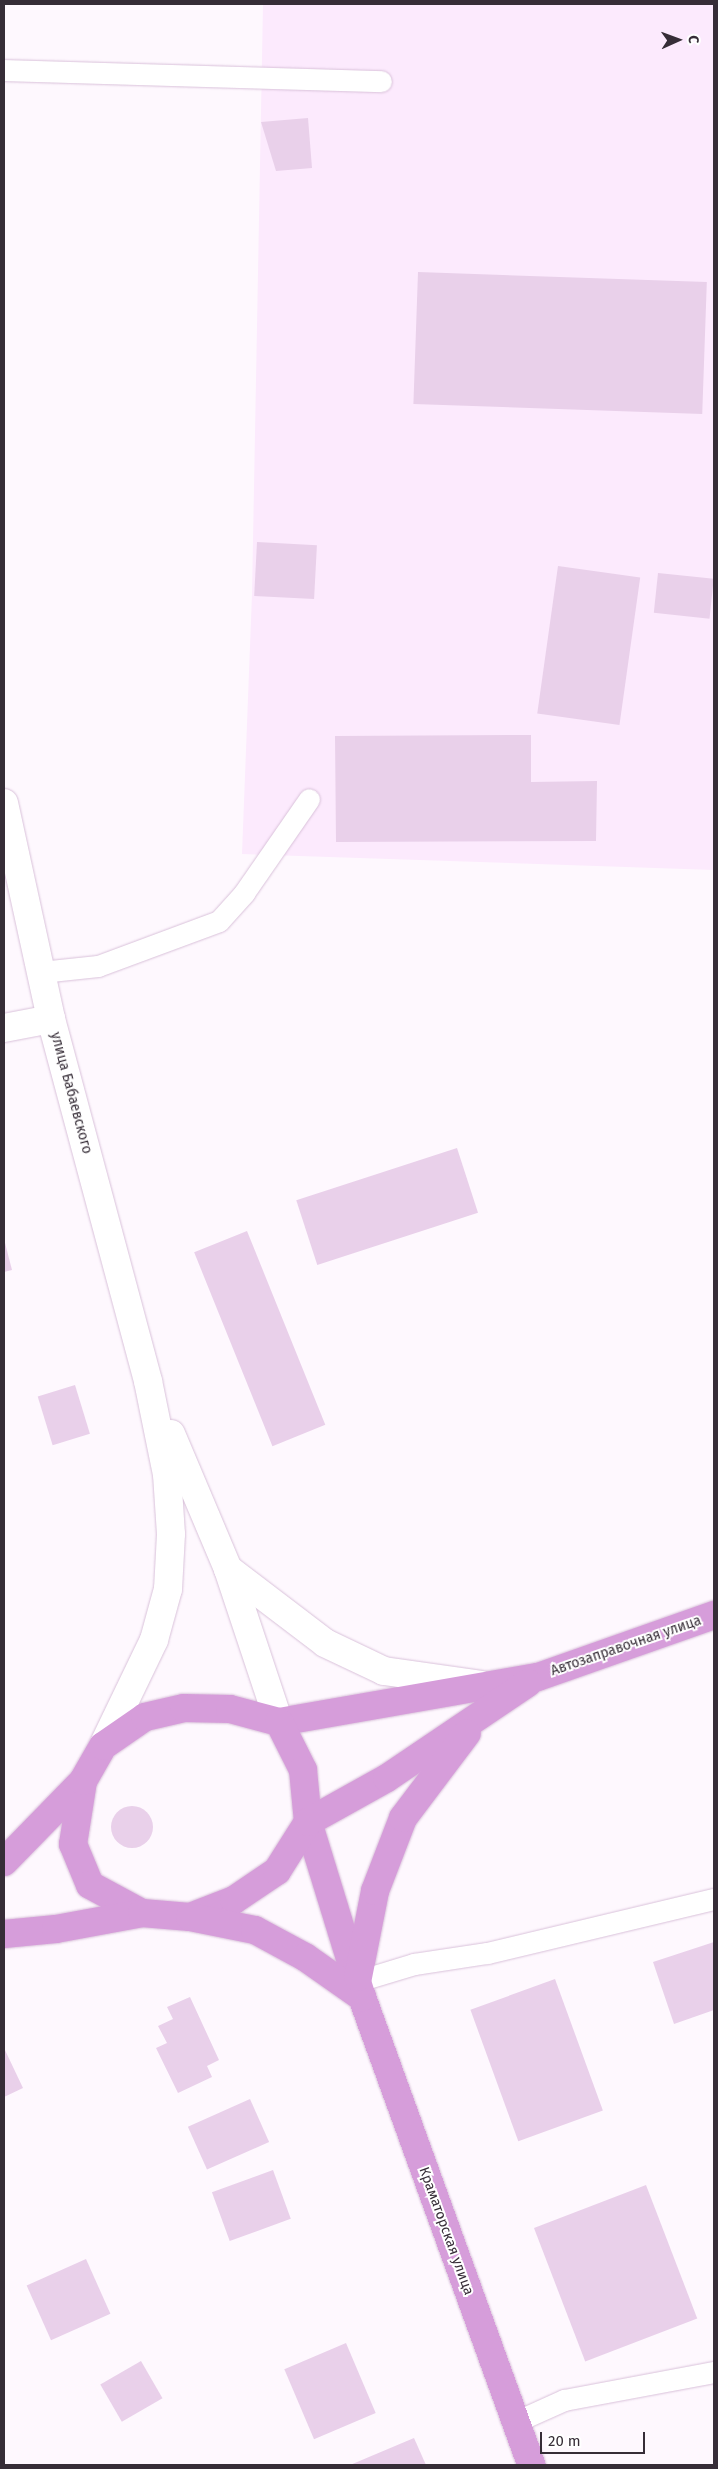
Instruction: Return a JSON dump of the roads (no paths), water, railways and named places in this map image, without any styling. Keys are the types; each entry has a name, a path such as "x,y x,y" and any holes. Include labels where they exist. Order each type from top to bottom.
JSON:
{"main road":[{"name":"улица Бабаевского","path":"4,803 51,1019 148,1381"},
{"path":"4,1028 51,1019"},
{"path":"148,1381 228,1569 279,1722"},
{"path":"4,1862 83,1781 103,1746 154,1640 168,1589 171,1534 167,1474 148,1381"},
{"path":"228,1569 325,1643 384,1671 489,1686"},
{"name":"Автозаправочная улица","path":"538,1677 714,1615"},
{"path":"103,1746 145,1717 184,1708 230,1709 279,1722 538,1677"},
{"path":"190,1917 234,1900 277,1871 308,1822 387,1778 538,1677"},
{"path":"4,1934 56,1928 142,1913 190,1917 256,1930 360,1989 375,1891 403,1818 480,1716"},
{"name":"Краматорская улица","path":"279,1722 303,1770 308,1822 360,1989 531,2465"},
{"path":"83,1781 73,1844 90,1885 142,1913"}],"lane":[{"path":"4,70 381,81"},
{"path":"40,972 98,966 219,921 244,894 309,799"},
{"path":"360,1989 414,1964 487,1953 714,1899"},
{"path":"515,2422 564,2400 714,2372"}]}
